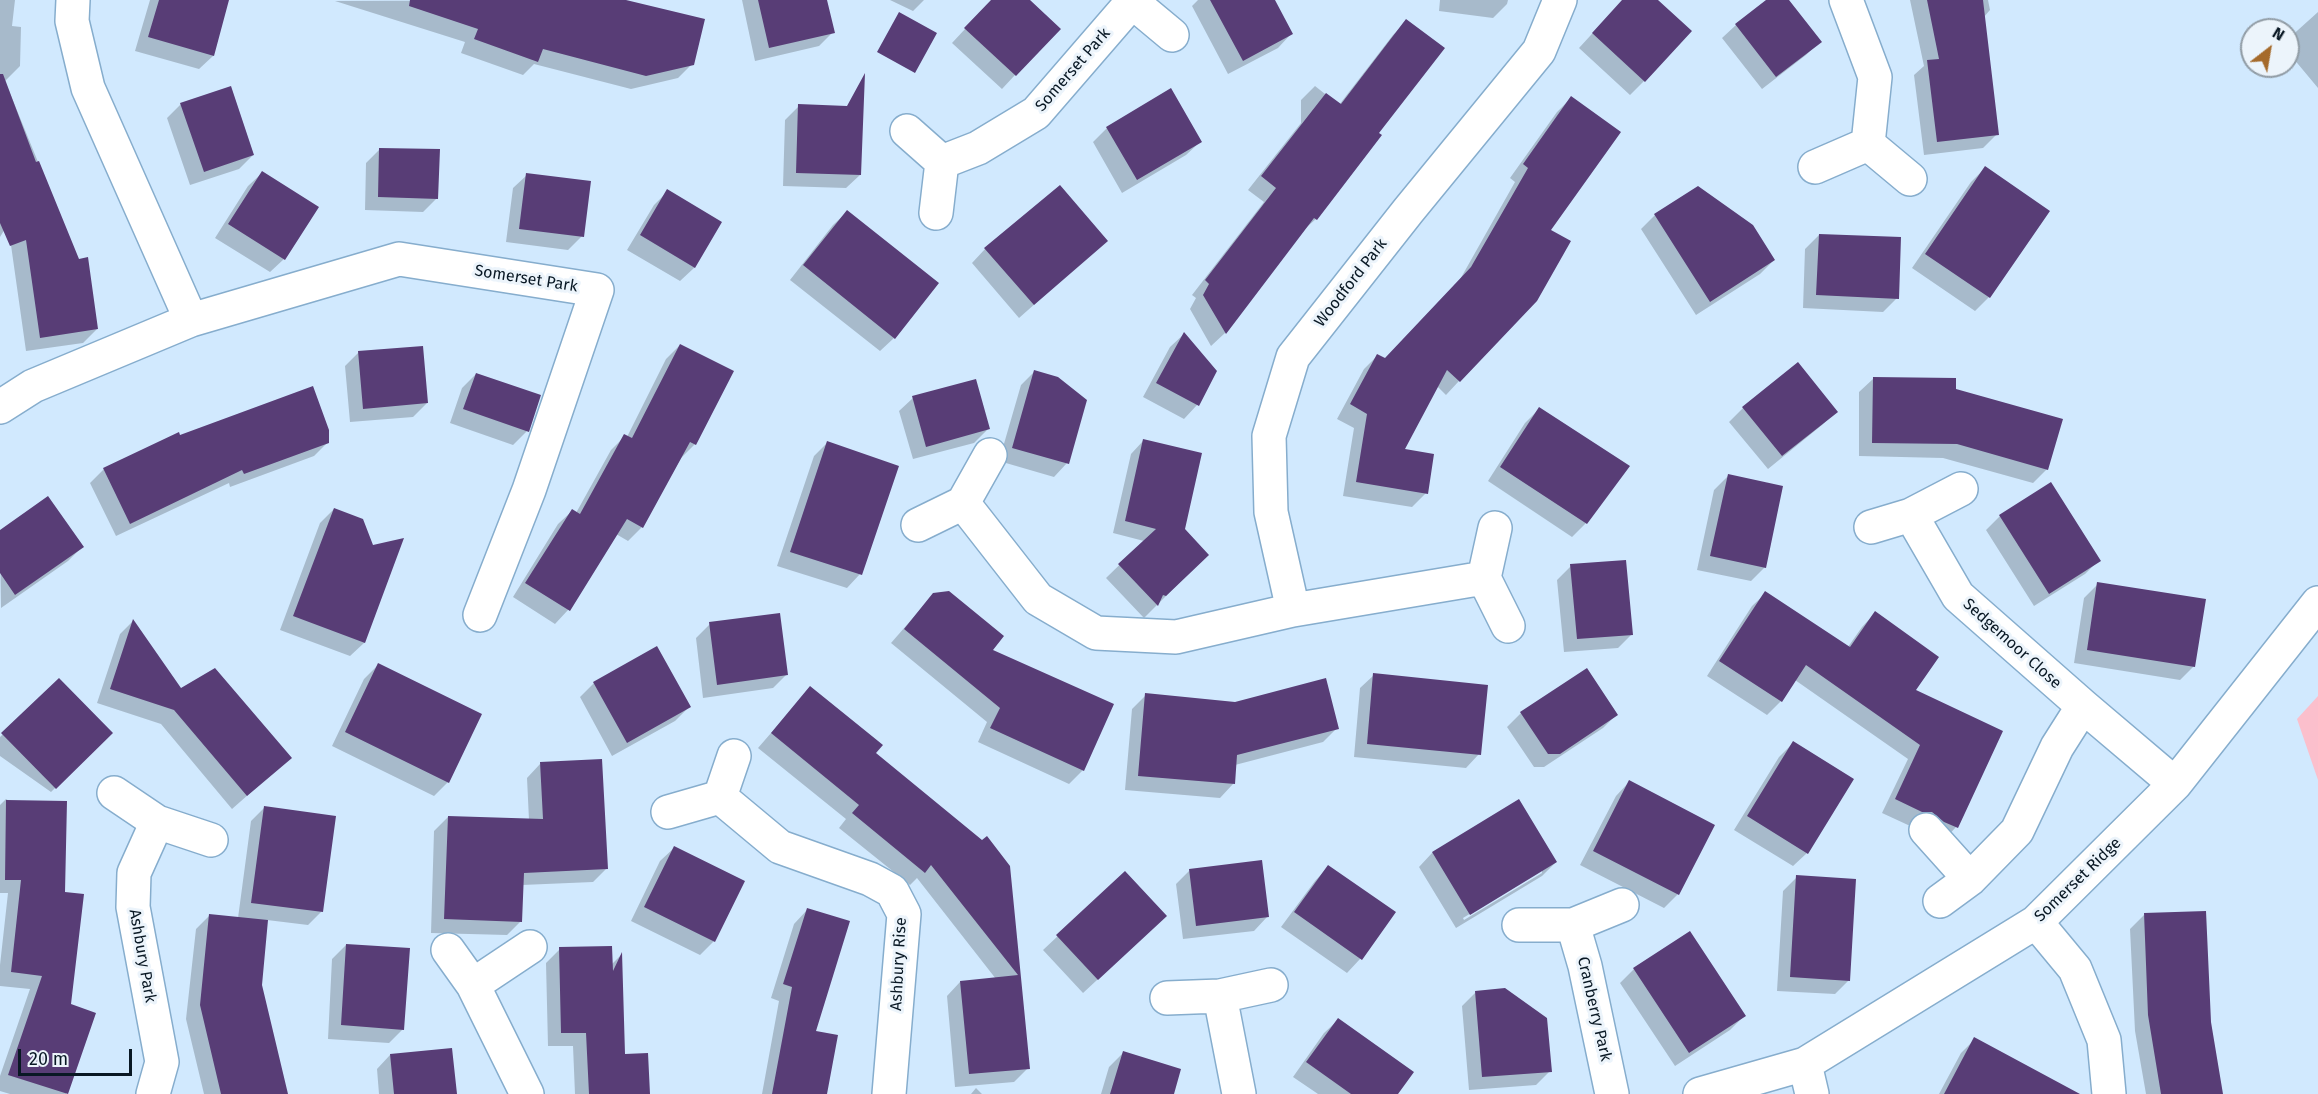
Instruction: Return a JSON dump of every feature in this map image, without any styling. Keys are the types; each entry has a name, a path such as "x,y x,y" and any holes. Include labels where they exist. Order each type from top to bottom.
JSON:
{"street":[{"path":"73,0 72,21 88,88 191,320"},
{"name":"Woodford Park","path":"1293,610 1271,512 1269,436 1293,357 1407,212 1539,51 1560,0"},
{"path":"1846,0 1875,77 1868,144"},
{"name":"Somerset Park","path":"942,162 978,148 1036,113 1131,1 1172,35"},
{"path":"908,131 942,162 936,213"},
{"path":"1815,167 1868,144"},
{"path":"1868,144 1910,179"},
{"name":"Somerset Park","path":"0,407 33,386 191,320 399,259 597,290 529,490 480,615"},
{"path":"918,525 963,503 990,455"},
{"path":"1870,527 1911,515 1960,489"},
{"path":"963,503 1038,598 1095,633 1176,637 1293,610 1484,578"},
{"name":"Sedgemoor Close","path":"1911,515 1958,596 2082,706 2175,784"},
{"path":"1495,528 1484,578 1508,626"},
{"name":"Somerset Ridge","path":"1700,1094 1809,1079 2036,922 2175,784 2318,603"},
{"path":"1940,901 1970,879 2017,831 2057,747 2082,706"},
{"path":"668,812 720,797 734,756"},
{"path":"114,793 157,822 211,840"},
{"name":"Ashbury Rise","path":"720,797 780,847 870,879 892,891 904,914 889,1094"},
{"name":"Ashbury Park","path":"153,1094 162,1062 133,908 134,873 157,822"},
{"path":"1926,830 1970,879"},
{"path":"1519,925 1573,925 1622,905"},
{"path":"2036,922 2075,969 2104,1040 2109,1094"},
{"name":"Cranberry Park","path":"1573,925 1585,966 1612,1094"},
{"path":"473,985 530,947"},
{"path":"448,950 473,985 527,1094"},
{"path":"1167,998 1220,996 1271,985"},
{"path":"1220,996 1239,1094"}],"shaded area":[{"path":"2318,696 2318,780 2297,719"}],"building":[{"path":"159,0 229,0 214,56 148,37"},
{"path":"410,0 626,0 705,19 694,65 646,76 543,49 538,62 474,39 478,29 409,6"},
{"path":"758,0 827,0 835,33 769,48"},
{"path":"991,0 1030,0 1061,29 1016,76 964,28"},
{"path":"1210,0 1275,0 1293,34 1243,61"},
{"path":"1622,0 1658,0 1692,31 1645,82 1592,33"},
{"path":"1766,0 1789,0 1822,42 1776,77 1735,24"},
{"path":"1927,0 1983,0 1999,135 1937,142 1927,60 1939,59"},
{"path":"899,12 937,33 915,73 877,52"},
{"path":"1406,19 1445,48 1379,133 1382,135 1317,220 1314,218 1226,334 1203,295 1209,284 1205,280 1276,188 1261,176 1326,93 1341,104"},
{"path":"865,73 861,175 796,173 798,104 847,106"},
{"path":"0,74 3,74 36,162 39,161 79,259 88,257 98,329 40,338 26,240 10,246 0,223"},
{"path":"231,86 254,155 204,172 180,103"},
{"path":"1171,88 1202,142 1137,180 1106,127"},
{"path":"1571,96 1621,132 1551,230 1571,241 1537,301 1460,382 1447,370 1405,449 1434,454 1428,494 1356,482 1367,414 1350,404 1377,354 1385,358 1471,267 1528,168 1523,164"},
{"path":"379,148 440,149 438,199 378,197"},
{"path":"1985,166 2050,211 1990,298 1925,254"},
{"path":"262,171 319,207 285,260 228,224"},
{"path":"526,173 591,181 584,237 519,229"},
{"path":"1060,185 1108,241 1034,305 984,248"},
{"path":"1698,186 1753,225 1775,260 1710,302 1654,214"},
{"path":"667,189 722,222 695,268 640,235"},
{"path":"847,210 939,283 895,339 803,265"},
{"path":"1819,234 1901,237 1899,299 1816,295"},
{"path":"1184,332 1217,371 1199,406 1156,383"},
{"path":"680,344 734,371 696,445 690,442 643,528 627,519 570,611 525,583 572,509 580,514 624,434 632,438"},
{"path":"423,346 428,403 363,409 358,351"},
{"path":"1798,362 1838,412 1782,456 1742,407"},
{"path":"1034,370 1058,377 1087,400 1069,464 1012,448"},
{"path":"476,373 541,395 529,432 463,409"},
{"path":"1873,377 1956,378 1956,389 2063,419 2048,470 1957,444 1872,443"},
{"path":"976,379 990,429 926,447 912,396"},
{"path":"313,386 329,430 329,443 244,474 242,470 130,524 103,468 179,432 180,435"},
{"path":"1539,407 1630,466 1587,524 1500,467"},
{"path":"1143,439 1202,453 1185,529 1209,555 1166,596 1163,595 1158,606 1118,564 1156,529 1125,521"},
{"path":"827,441 899,466 862,575 790,552"},
{"path":"1728,474 1783,486 1766,568 1710,556"},
{"path":"2051,482 2101,561 2049,594 1999,515"},
{"path":"48,496 84,547 15,595 0,573 0,530"},
{"path":"334,508 363,519 373,545 404,538 365,643 293,616"},
{"path":"1626,560 1633,635 1577,639 1570,564"},
{"path":"2097,582 2206,599 2195,667 2087,650"},
{"path":"949,591 1004,636 993,650 1114,704 1084,771 990,728 1000,708 904,629 933,593"},
{"path":"1765,591 1850,647 1875,611 1939,657 1916,690 2003,731 1958,828 1944,822 1932,812 1922,812 1895,799 1920,745 1806,665 1782,702 1719,661"},
{"path":"780,613 788,675 717,685 709,622"},
{"path":"133,619 181,688 215,668 292,758 247,796 174,710 110,689"},
{"path":"657,646 691,707 627,743 593,682"},
{"path":"378,663 482,714 449,783 345,732"},
{"path":"1587,668 1618,715 1560,754 1548,754 1520,712"},
{"path":"1373,673 1488,685 1481,755 1367,744"},
{"path":"59,678 113,733 56,789 1,733"},
{"path":"1326,678 1339,729 1237,755 1235,784 1138,776 1145,693 1235,702"},
{"path":"810,686 883,745 876,753 982,840 987,836 1010,866 1030,1069 969,1074 960,981 1018,975 931,865 925,873 852,813 859,805 771,733"},
{"path":"1793,741 1854,779 1808,854 1747,816"},
{"path":"602,759 608,869 524,873 522,922 444,919 448,816 543,819 540,762"},
{"path":"1629,780 1715,825 1679,895 1593,851"},
{"path":"1519,799 1557,862 1470,915 1432,852"},
{"path":"6,800 67,801 65,892 84,894 71,1004 96,1013 68,1094 8,1075 42,976 11,972 21,880 5,880"},
{"path":"264,806 336,816 323,912 251,903"},
{"path":"674,846 745,881 715,942 644,907"},
{"path":"1262,860 1269,917 1196,926 1189,869"},
{"path":"1328,865 1396,912 1362,960 1294,912"},
{"path":"1125,871 1167,916 1098,980 1056,935"},
{"path":"1796,875 1856,879 1850,981 1790,977"},
{"path":"807,908 850,921 816,1031 838,1035 827,1094 772,1094 792,987 783,984"},
{"path":"2206,911 2211,1022 2223,1094 2161,1094 2148,1015 2144,913"},
{"path":"209,914 268,920 262,985 288,1094 221,1094 200,1005"},
{"path":"1690,931 1746,1016 1689,1053 1633,968"},
{"path":"346,944 410,948 404,1030 341,1025"},
{"path":"612,946 613,971 622,952 625,1054 648,1053 650,1094 589,1094 586,1033 561,1033 559,947"},
{"path":"1505,988 1547,1018 1552,1072 1482,1077 1475,991"},
{"path":"1338,1018 1414,1072 1398,1094 1351,1094 1306,1062"},
{"path":"1974,1037 2080,1094 1944,1094"},
{"path":"452,1048 457,1094 394,1094 390,1054"},
{"path":"1123,1051 1181,1069 1174,1094 1110,1094"}]}
